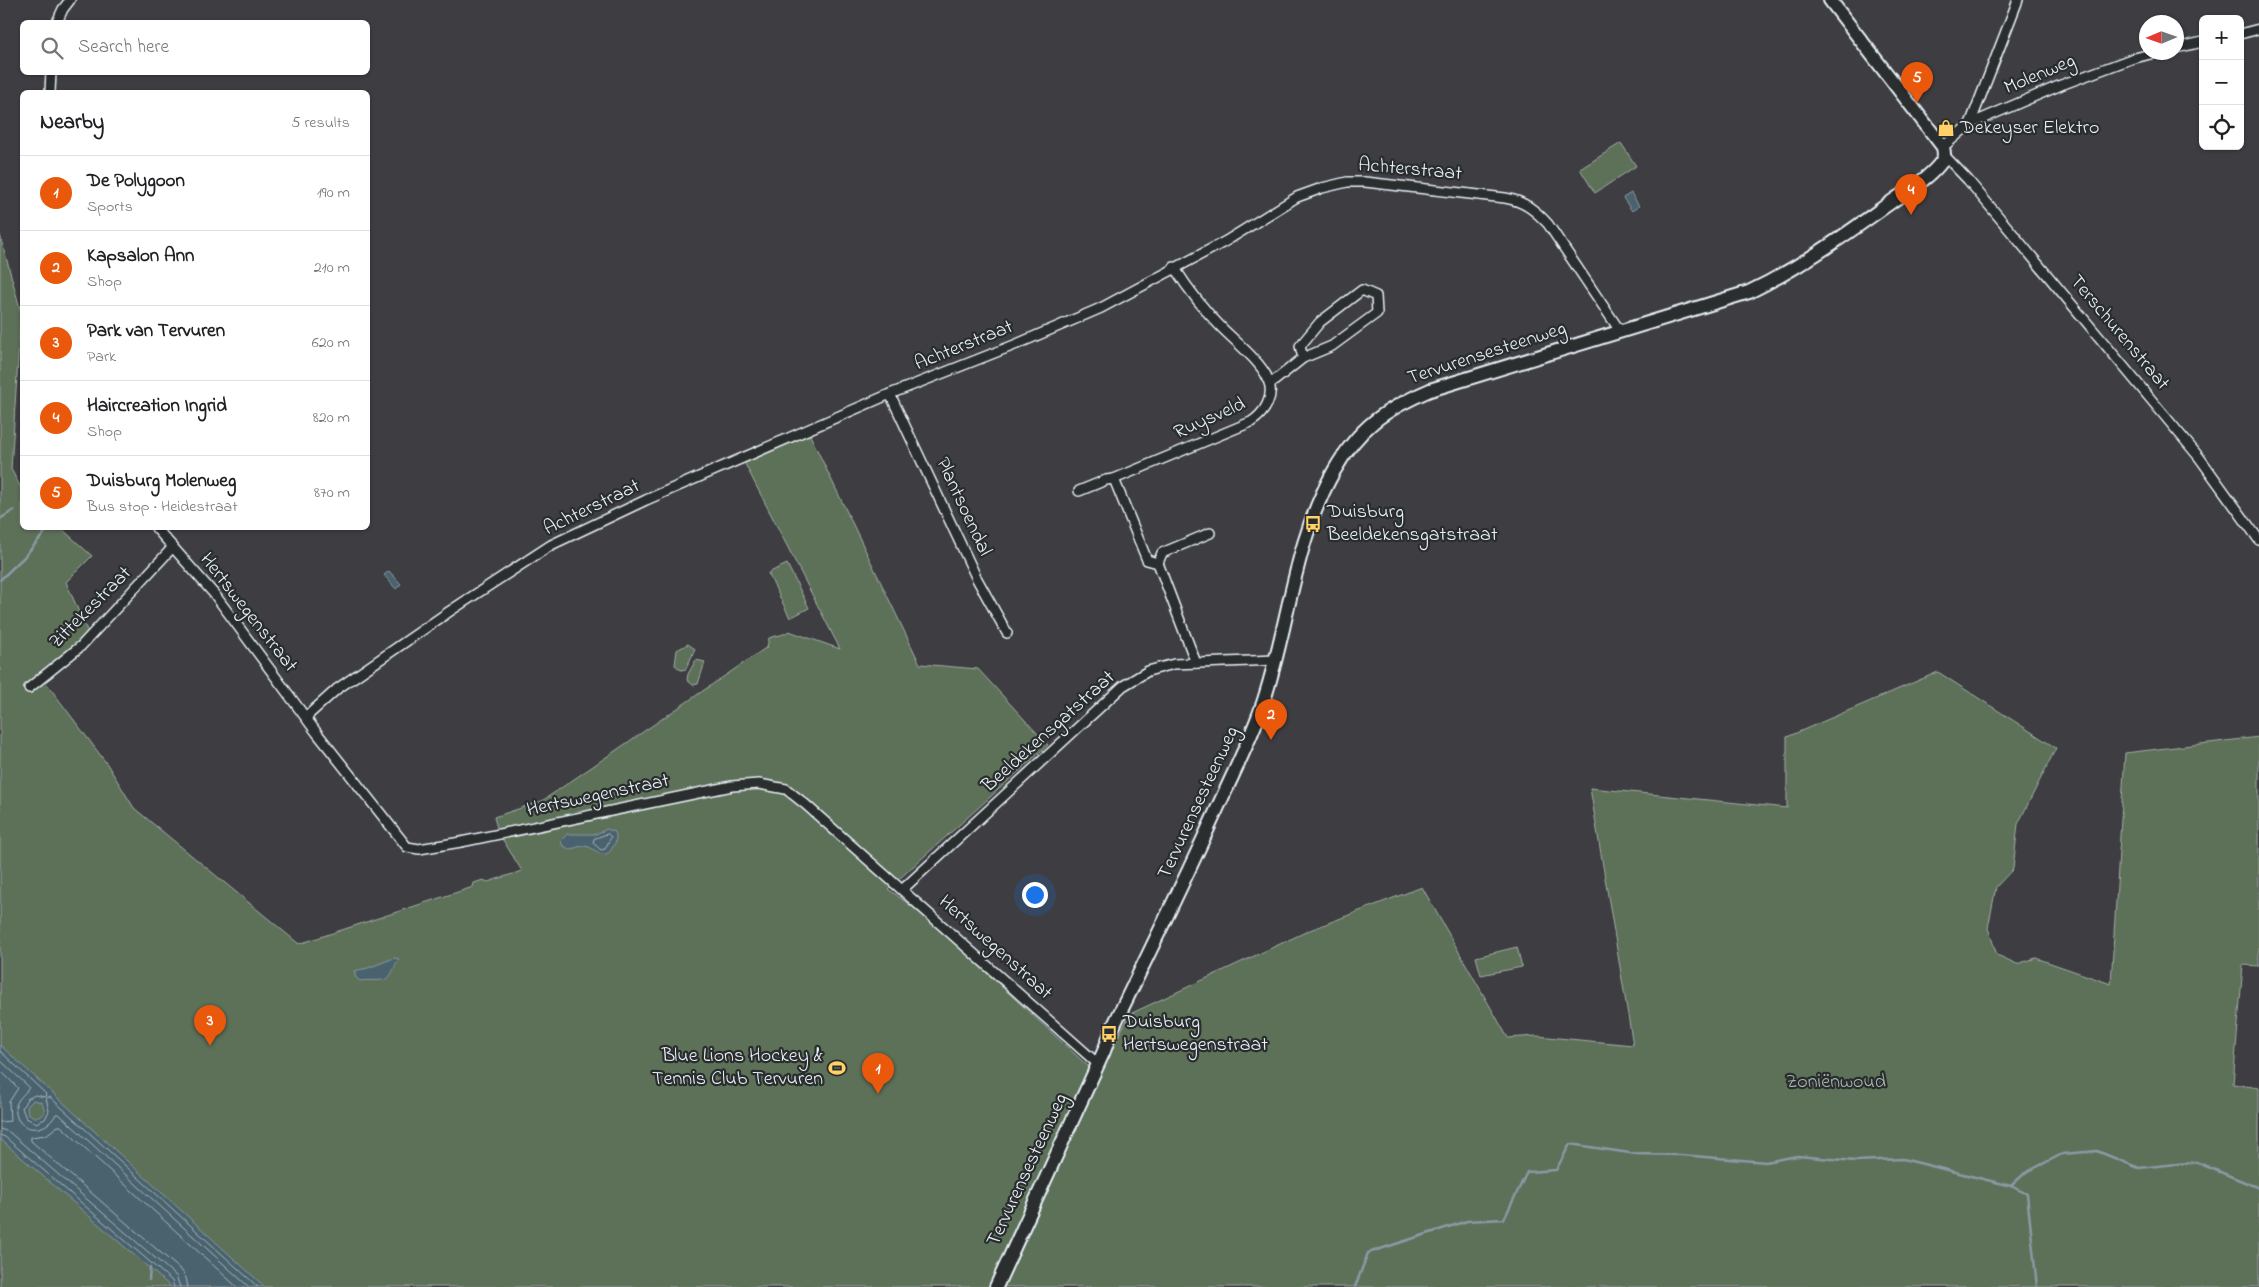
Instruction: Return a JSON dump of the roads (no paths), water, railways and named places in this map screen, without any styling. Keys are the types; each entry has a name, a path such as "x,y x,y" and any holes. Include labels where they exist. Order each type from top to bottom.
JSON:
{"street":[{"path":"58,20 70,0"},
{"path":"1830,0 1944,151"},
{"path":"1970,124 1977,111 2018,0"},
{"path":"2244,33 2259,29"},
{"path":"2184,46 2199,43"},
{"name":"Molenweg","path":"1944,151 1970,124 2096,70 2139,58"},
{"path":"50,90 51,75"},
{"name":"Tervurensesteenweg","path":"996,1287 1098,1064 1113,1027 1188,872 1251,733 1267,691 1276,660 1294,575 1308,528 1334,470 1360,434 1381,414 1430,390 1749,292 1786,274 1820,253 1920,182 1941,163 1944,151"},
{"name":"Terschurenstraat","path":"1944,151 2198,457 2259,540"},
{"name":"Achterstraat","path":"306,717 338,689 450,611 551,545 646,500 890,394 1100,308 1226,241 1297,197 1322,188 1347,182 1388,184 1505,198 1528,205 1548,224 1620,331"},
{"path":"1174,267 1190,292 1261,368 1269,383 1274,382 1303,358 1332,346 1377,313 1376,296 1362,290 1320,322 1300,346 1303,358"},
{"name":"Ruysveld","path":"1079,491 1106,480 1114,479 1252,422 1265,409 1270,395 1269,383"},
{"name":"Plantsoendal","path":"890,394 977,578 1007,633"},
{"path":"1114,479 1147,560 1158,562"},
{"name":"Hertswegenstraat","path":"158,530 215,595 306,717 412,849 461,842 732,786 759,784 786,789 903,890 1098,1064"},
{"path":"1196,664 1158,562 1162,553 1210,533"},
{"name":"Zittekestraat","path":"29,688 81,646 154,570 173,547"},
{"name":"Beeldekensgatstraat","path":"903,890 1123,686 1148,671 1174,664 1276,660"}],"water":[{"path":"1631,193 1639,206 1632,211 1623,198"},
{"path":"389,571 401,584 396,589 384,575"},
{"path":"607,829 615,832 616,838 610,852 606,854 599,853 588,847 582,846 569,849 562,845 561,841 567,834 596,834"},
{"path":"394,958 399,959 392,974 386,979 360,981 356,978 354,971"},
{"path":"0,1045 265,1287 171,1287 0,1139","holes":["33,1100 41,1102 44,1110 43,1114 39,1117 34,1117 28,1113 27,1107"]}],"waterway":[{"path":"0,519 14,510"},
{"path":"0,580 24,557 47,530"},
{"path":"1355,1287 1368,1253 1467,1221 1504,1219 1527,1172 1556,1170 1570,1144 1636,1154 1681,1155 1766,1162 1797,1156 1855,1161 1903,1159 2011,1186 2025,1173 2062,1154 2097,1151 2139,1168 2196,1162 2259,1188"},
{"path":"2011,1186 2027,1194 2037,1287"},
{"path":"149,1280 150,1268"}],"place":[{"name":"Duisburg Molenweg","path":"1917,103"},
{"name":"Dekeyser Elektro","path":"1946,128"},
{"name":"Haircreation Ingrid","path":"1911,215"},
{"name":"Duisburg Beeldekensgatstraat","path":"1313,524"},
{"name":"Kapsalon Ann","path":"1271,740"},
{"name":"Duisburg Hertswegenstraat","path":"1109,1034"},
{"name":"Park van Tervuren","path":"210,1046"},
{"name":"Blue Lions Hockey & Tennis Club Tervuren","path":"837,1068"},
{"name":"De Polygoon","path":"878,1094"}],"park label":[{"name":"Zoniënwoud","path":"1836,1082"}]}
